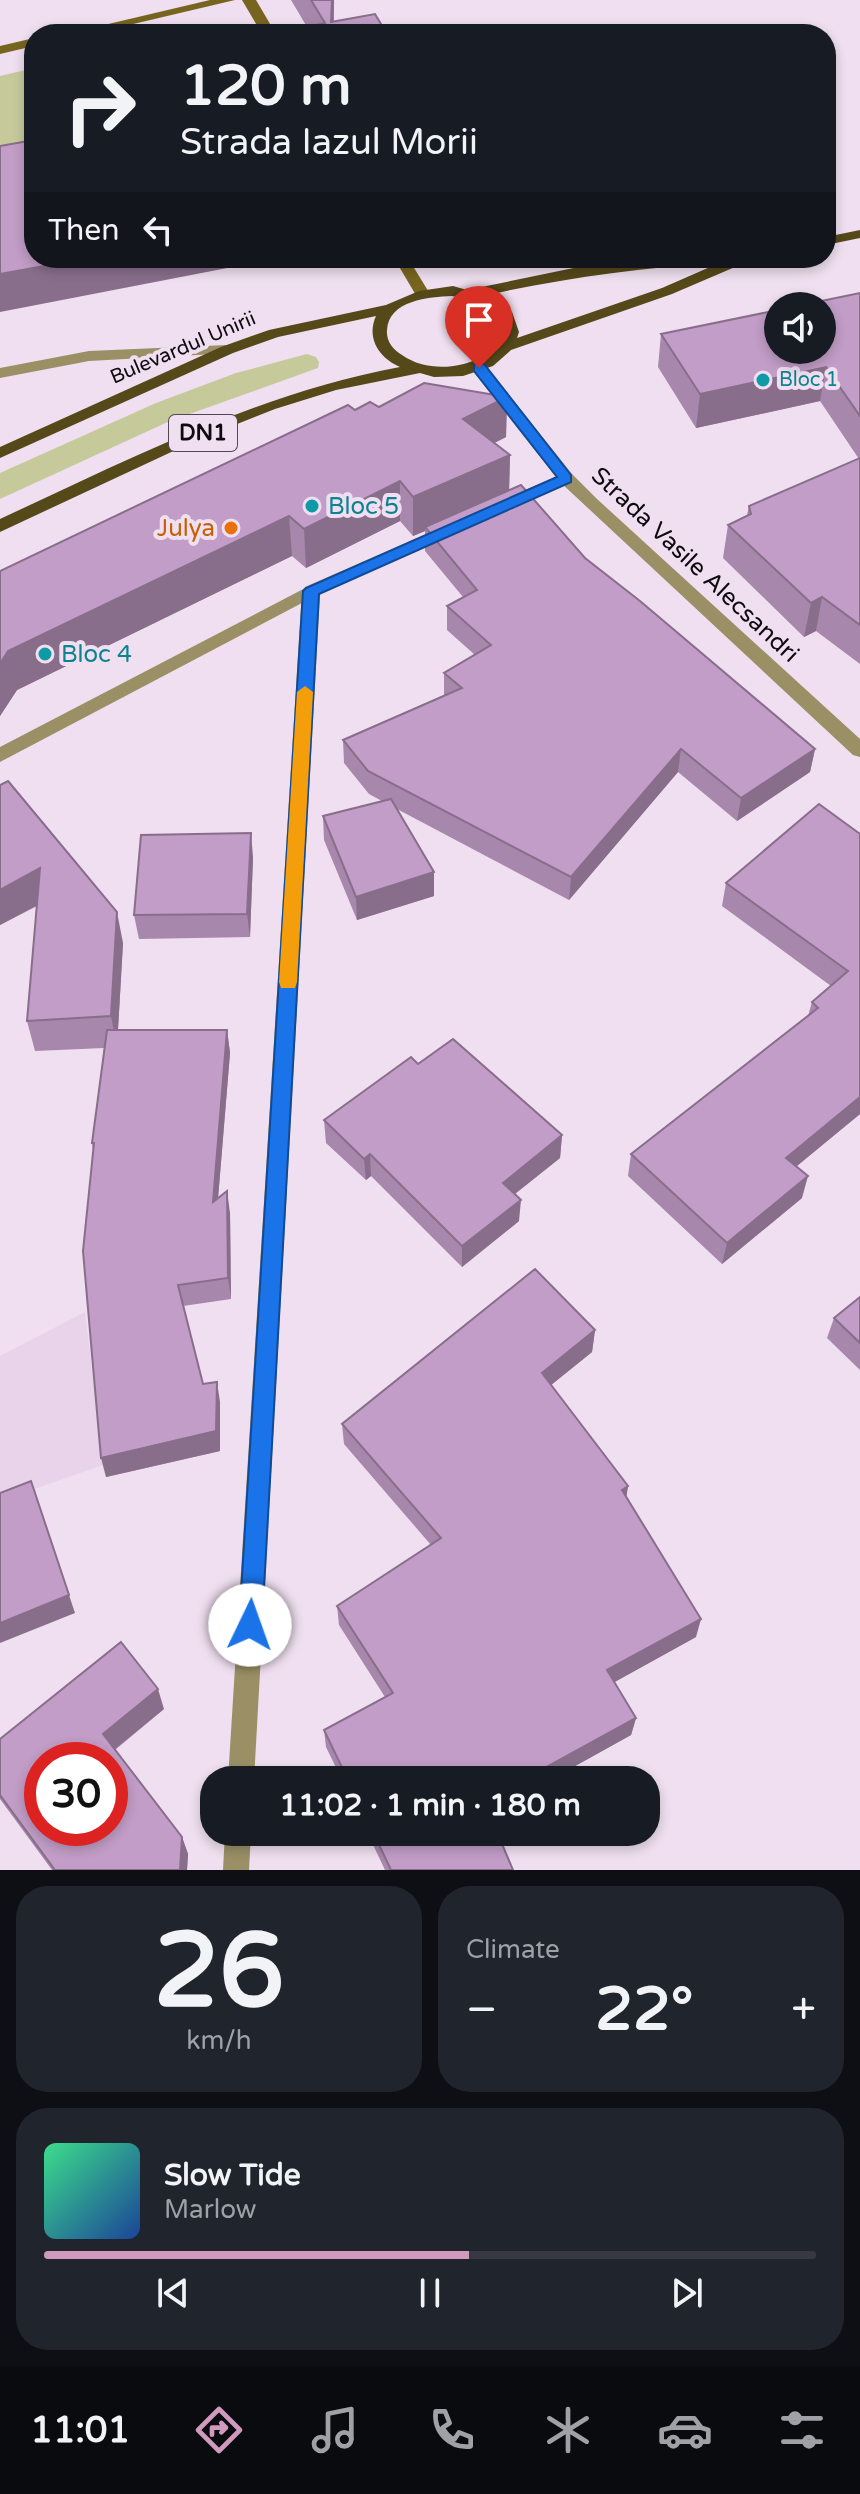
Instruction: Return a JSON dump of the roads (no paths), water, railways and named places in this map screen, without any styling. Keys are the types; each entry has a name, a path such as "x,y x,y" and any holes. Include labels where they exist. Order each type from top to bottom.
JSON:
{"main road":[{"path":"119,24 228,0"},
{"path":"249,0 263,24"},
{"path":"0,50 24,44"},
{"path":"836,239 860,234"},
{"path":"407,268 422,294"},
{"name":"DN1","path":"470,294 601,268"},
{"name":"DN1","path":"508,346 667,291 721,268"},
{"name":"DN1","path":"0,526 220,425 322,389 417,369 438,373 479,368 497,358 508,346 513,333 510,320 501,308 470,294 444,291 422,294 391,308"},
{"path":"391,308 383,318 380,339 386,350 399,361 417,369"},
{"name":"Bulevardul Unirii","path":"0,453 227,350 274,333 391,308"}],"street":[{"path":"0,373 104,354 227,350"},
{"name":"Strada Vasile Alecsandri","path":"479,368 566,478 709,615 860,750"},
{"path":"495,509 566,478"},
{"path":"0,755 311,591 467,522"},
{"path":"242,1766 311,591"},
{"path":"236,1870 237,1846"}],"place":[{"name":"Bloc 1","path":"763,380"},
{"name":"Bloc 5","path":"312,506"},
{"name":"Julya","path":"231,528"},
{"name":"Bloc 4","path":"45,654"}]}
